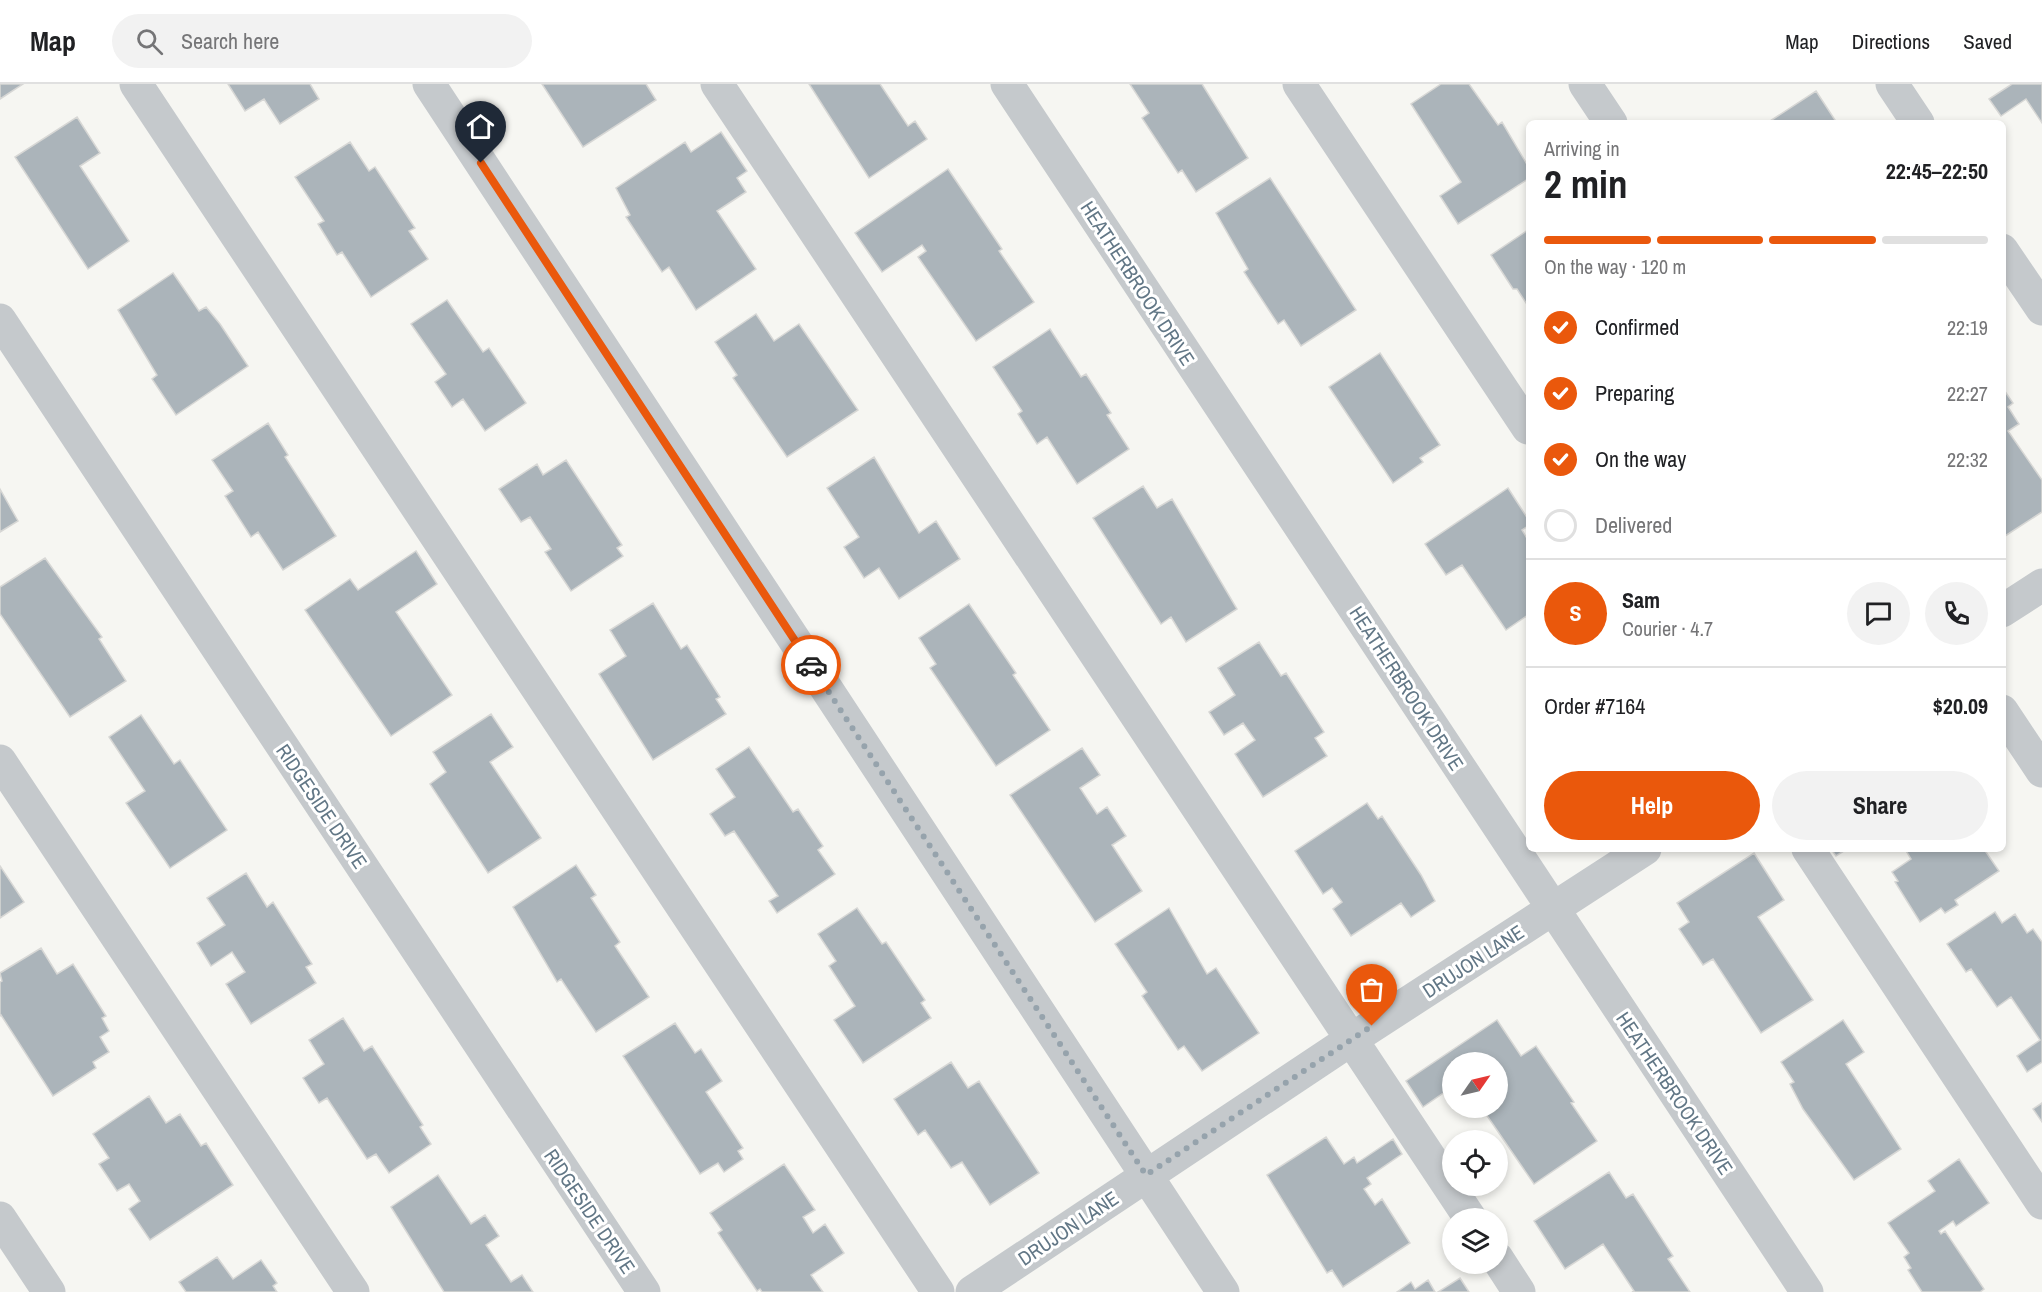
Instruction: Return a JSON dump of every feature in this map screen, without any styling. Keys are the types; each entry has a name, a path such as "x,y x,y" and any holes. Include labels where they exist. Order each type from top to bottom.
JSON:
{"street":[{"path":"136,84 938,1292"},
{"path":"429,84 1223,1292"},
{"path":"717,84 1463,1208"},
{"name":"HEATHERBROOK DRIVE","path":"1007,84 1807,1292"},
{"path":"1299,84 1526,425"},
{"path":"1585,84 1609,120"},
{"path":"1892,84 1916,120"},
{"path":"2006,256 2042,309"},
{"name":"RIDGESIDE DRIVE","path":"0,320 644,1292"},
{"path":"2006,608 2042,585"},
{"path":"2006,717 2042,771"},
{"path":"0,761 353,1292"},
{"name":"DRUJON LANE","path":"972,1292 1352,1039 1640,852"},
{"path":"1810,852 2042,1203"},
{"path":"0,1218 49,1292"},
{"path":"1507,1274 1519,1292"}],"building":[{"path":"0,84 23,84 0,99"},
{"path":"228,84 310,84 319,99 280,124 264,99 245,111"},
{"path":"542,84 646,84 656,100 583,147"},
{"path":"809,84 880,84 908,126 915,121 927,139 869,178"},
{"path":"1130,84 1202,84 1248,158 1196,192 1182,170 1178,173 1142,118 1149,113"},
{"path":"1441,84 1469,84 1498,125 1502,122 1526,163 1526,180 1458,224 1440,196 1461,182 1411,104"},
{"path":"2012,84 2042,84 2042,123 2026,99 2001,116 1989,99"},
{"path":"1816,91 1835,120 1772,120"},
{"path":"77,117 100,153 80,166 129,241 88,269 15,157"},
{"path":"721,132 747,171 737,178 746,192 717,211 756,269 696,310 669,267 662,272 626,217 630,215 616,188 685,142 691,152"},
{"path":"350,142 369,171 375,167 415,228 409,231 428,259 371,297 342,252 337,255 318,224 324,221 295,177"},
{"path":"948,169 1002,249 999,251 1034,302 976,341 918,257 926,251 922,245 882,272 855,233"},
{"path":"1270,178 1356,310 1301,346 1284,320 1278,324 1244,272 1248,269 1216,213"},
{"path":"1526,231 1526,303 1517,289 1513,289 1491,255"},
{"path":"173,273 199,311 206,307 220,324 248,366 176,415 152,379 157,375 118,310"},
{"path":"447,300 483,352 489,348 526,403 485,431 463,399 452,407 435,382 446,374 411,324"},
{"path":"756,314 774,341 799,324 858,410 787,457 733,378 737,375 715,342"},
{"path":"1050,329 1081,377 1086,374 1111,413 1107,415 1129,449 1077,484 1047,437 1037,444 1018,414 1022,411 993,367"},
{"path":"1380,353 1440,445 1420,458 1423,462 1393,483 1329,387"},
{"path":"2006,393 2013,403 2008,407 2019,424 2008,431 2042,480 2042,512 2006,535"},
{"path":"268,423 288,455 285,457 336,536 283,570 258,532 251,537 225,496 233,491 212,460"},
{"path":"874,457 919,533 936,521 960,559 899,599 879,568 864,578 844,547 859,537 827,488"},
{"path":"566,460 622,545 617,548 623,556 571,591 545,552 551,549 530,517 521,522 499,489 537,464 543,475"},
{"path":"1143,486 1157,508 1172,499 1237,609 1186,642 1171,617 1161,624 1093,518"},
{"path":"1508,488 1526,516 1526,527 1522,530 1526,537 1526,616 1506,630 1462,565 1446,575 1425,544"},
{"path":"0,489 18,521 0,532"},
{"path":"416,551 437,584 396,612 452,695 391,736 305,610 350,579 358,590"},
{"path":"45,558 102,637 99,639 126,681 70,717 0,614 0,587"},
{"path":"653,603 681,649 687,645 720,697 716,699 726,714 653,760 599,674 626,656 610,630"},
{"path":"969,604 1016,673 1013,675 1050,730 996,766 930,668 936,664 919,638"},
{"path":"1259,642 1281,676 1286,673 1324,732 1315,738 1327,756 1263,797 1235,754 1255,740 1243,723 1224,735 1209,712 1235,695 1218,668"},
{"path":"491,714 513,747 490,762 541,838 488,873 430,784 446,772 433,752"},
{"path":"141,715 174,764 180,760 227,830 170,868 126,803 145,791 109,737"},
{"path":"749,747 793,812 798,809 823,846 818,850 835,874 777,913 769,901 778,896 734,831 725,836 710,814 735,797 716,769"},
{"path":"1082,748 1100,775 1080,788 1097,814 1107,807 1126,836 1112,845 1142,891 1095,922 1010,795"},
{"path":"1367,803 1378,819 1382,816 1421,875 1435,901 1411,917 1401,903 1351,936 1333,909 1342,902 1332,888 1323,894 1295,851"},
{"path":"1907,852 1986,852 1999,871 1955,900 1958,905 1945,913 1941,908 1920,922 1895,882 1898,881 1892,872 1911,859"},
{"path":"1754,853 1784,900 1758,917 1813,1000 1761,1033 1713,959 1703,965 1679,929 1689,922 1677,903"},
{"path":"576,865 596,895 591,898 620,942 615,946 649,997 596,1032 561,979 557,982 513,907"},
{"path":"0,866 24,902 0,918"},
{"path":"246,873 267,907 273,902 312,964 306,967 316,983 251,1024 226,984 245,972 232,952 211,966 197,943 225,925 207,898"},
{"path":"857,908 882,944 886,942 925,1000 921,1003 931,1018 863,1063 834,1020 855,1006 829,966 836,961 818,934"},
{"path":"1169,908 1207,974 1216,968 1259,1033 1202,1071 1184,1046 1178,1050 1142,996 1147,992 1115,944"},
{"path":"1995,912 2002,923 2015,914 2027,933 2033,929 2042,942 2042,1062 2027,1072 2017,1056 2040,1040 2011,997 1997,1007 1971,969 1966,972 1947,944"},
{"path":"41,948 57,974 73,964 106,1016 102,1018 109,1031 100,1037 109,1052 93,1062 96,1068 53,1096 0,1016 0,982 2,981 0,973"},
{"path":"343,1018 364,1051 372,1046 423,1125 420,1127 431,1144 389,1173 376,1154 367,1159 327,1098 319,1103 303,1078 324,1064 309,1040"},
{"path":"1497,1020 1521,1056 1536,1046 1597,1141 1534,1184 1508,1146 1508,1130 1497,1130 1489,1118 1508,1118 1508,1052 1449,1052"},
{"path":"1843,1020 1864,1052 1846,1064 1901,1149 1854,1180 1803,1109 1790,1084 1794,1082 1781,1062"},
{"path":"675,1023 695,1053 701,1049 722,1081 706,1092 743,1148 738,1151 743,1159 724,1172 718,1163 700,1174 623,1056"},
{"path":"1442,1057 1442,1094 1423,1107 1406,1081"},
{"path":"951,1062 968,1088 979,1081 1039,1173 990,1205 962,1162 951,1168 925,1130 918,1135 894,1099"},
{"path":"149,1096 166,1123 180,1114 201,1146 206,1143 233,1185 150,1240 129,1209 140,1201 129,1184 117,1191 99,1164 109,1158 93,1134"},
{"path":"2042,1103 2042,1122 2033,1109"},
{"path":"1326,1137 1344,1164 1354,1157 1357,1163 1393,1139 1402,1154 1367,1178 1371,1184 1364,1189 1375,1205 1382,1199 1410,1243 1343,1287 1332,1270 1327,1273 1267,1175"},
{"path":"1959,1159 1989,1203 1956,1226 1953,1221 1939,1231 1941,1234 1945,1231 1984,1289 1980,1292 1922,1292 1908,1270 1911,1268 1904,1257 1909,1253 1888,1223 1935,1191 1928,1181"},
{"path":"784,1164 815,1210 803,1217 813,1233 825,1224 844,1253 811,1275 823,1292 762,1292 760,1289 757,1291 718,1233 722,1230 710,1213"},
{"path":"1609,1172 1626,1198 1633,1194 1673,1256 1668,1259 1690,1292 1632,1292 1634,1291 1603,1244 1565,1269 1534,1221"},
{"path":"438,1175 471,1224 485,1215 499,1236 486,1245 511,1282 522,1275 533,1292 444,1292 391,1207"},
{"path":"217,1257 233,1279 261,1260 277,1283 273,1286 277,1292 186,1292 179,1282"},
{"path":"1460,1278 1469,1292 1438,1292"},
{"path":"1428,1280 1435,1292 1397,1292 1411,1282 1415,1289"}],"way so far":[{"path":"811,665 1146,1175 1372,1026"}],"route":[{"path":"481,163 811,665"}]}
